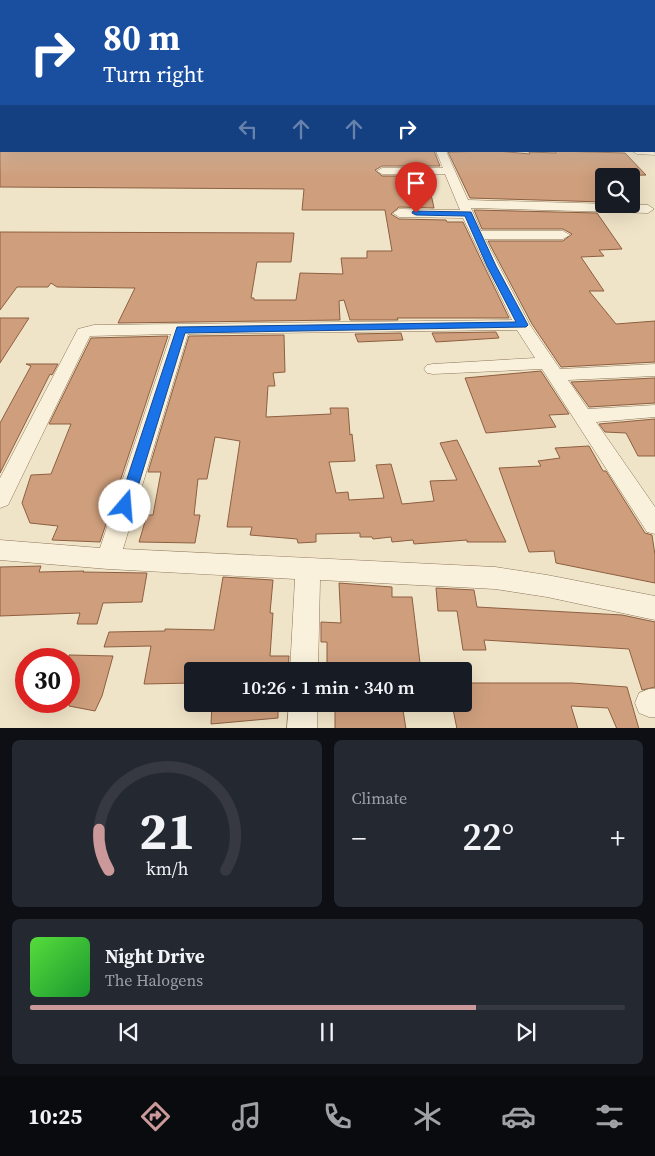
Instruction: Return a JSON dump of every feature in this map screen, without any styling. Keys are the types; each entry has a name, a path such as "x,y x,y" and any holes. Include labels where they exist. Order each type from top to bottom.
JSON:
{"street":[{"path":"441,152 476,235 522,325 655,525"},
{"path":"382,171 450,171"},
{"path":"399,213 466,209 648,208"},
{"path":"476,235 563,235"},
{"path":"0,499 84,332 94,330 522,325"},
{"path":"108,559 181,330"},
{"path":"433,369 655,370"},
{"path":"582,416 655,411"},
{"path":"0,550 108,559 495,578 547,586 655,608"},
{"path":"304,662 308,570"},
{"path":"302,728 303,712"}],"building":[{"path":"0,152 434,152 440,166 382,166 375,170 382,176 427,176 434,208 399,207 391,214 399,219 463,222 509,318 350,320 344,300 339,301 340,320 118,323 135,288 57,287 51,283 48,287 17,287 0,310 0,232 294,233 291,262 257,262 251,298 254,298 254,300 296,300 300,273 343,274 341,258 367,258 367,251 392,251 385,210 302,210 304,189 0,187"},
{"path":"448,152 530,154 529,152 625,153 639,168 595,168 595,202 470,198"},
{"path":"640,169 646,175 640,175"},
{"path":"474,210 597,213 622,249 599,250 604,256 581,257 604,291 589,291 616,324 655,321 655,362 561,367 532,324 488,241 563,241 572,234 563,229 482,229"},
{"path":"0,318 29,318 0,363"},
{"path":"496,332 499,338 436,342 432,333"},
{"path":"401,333 403,340 358,342 355,334"},
{"path":"284,335 285,372 273,373 275,386 268,386 266,417 331,414 330,408 348,408 350,435 352,434 355,461 329,462 336,493 348,492 349,500 384,498 376,465 391,464 402,504 434,501 430,481 457,480 440,443 457,440 506,542 467,542 467,540 414,544 413,540 392,542 391,537 373,539 372,537 360,537 360,533 316,534 316,542 298,543 297,539 250,535 252,527 227,527 240,441 215,437 207,479 198,479 194,515 200,515 195,543 139,542 147,515 153,515 161,472 148,472 189,336"},
{"path":"168,336 100,542 52,540 58,526 30,523 22,503 31,475 51,474 71,424 49,424 91,338"},
{"path":"26,364 58,364 52,375 50,374 0,473 0,423 31,366"},
{"path":"541,371 569,414 549,415 556,427 486,433 465,378"},
{"path":"655,378 655,403 589,407 571,382"},
{"path":"655,419 655,456 638,456 626,433 605,432 599,424"},
{"path":"589,446 603,471 606,471 645,533 652,535 655,555 655,583 556,563 554,551 529,552 499,468 541,466 538,461 560,458 555,448"},
{"path":"41,566 39,572 147,573 142,602 103,603 97,624 77,624 80,613 0,616 0,567"},
{"path":"223,577 273,580 270,613 273,613 270,656 289,656 289,662 184,662 184,683 144,684 151,646 104,647 109,632 165,631 165,629 214,630"},
{"path":"339,583 392,587 392,597 412,597 420,662 327,662 327,642 321,642 321,622 341,623"},
{"path":"436,588 474,590 477,607 622,615 655,622 655,687 642,690 629,649 484,640 486,650 463,650 457,611 438,611"},
{"path":"80,655 113,656 102,696 95,711 80,708"},
{"path":"472,683 572,683 627,687 639,728 617,728 608,708 571,706 578,728 457,728 454,712 472,712"},
{"path":"212,712 278,712 278,718 211,724"},
{"path":"335,712 403,712 406,728 335,728"}],"route":[{"path":"125,506 181,330 522,325 491,266 468,214 416,213"}]}
